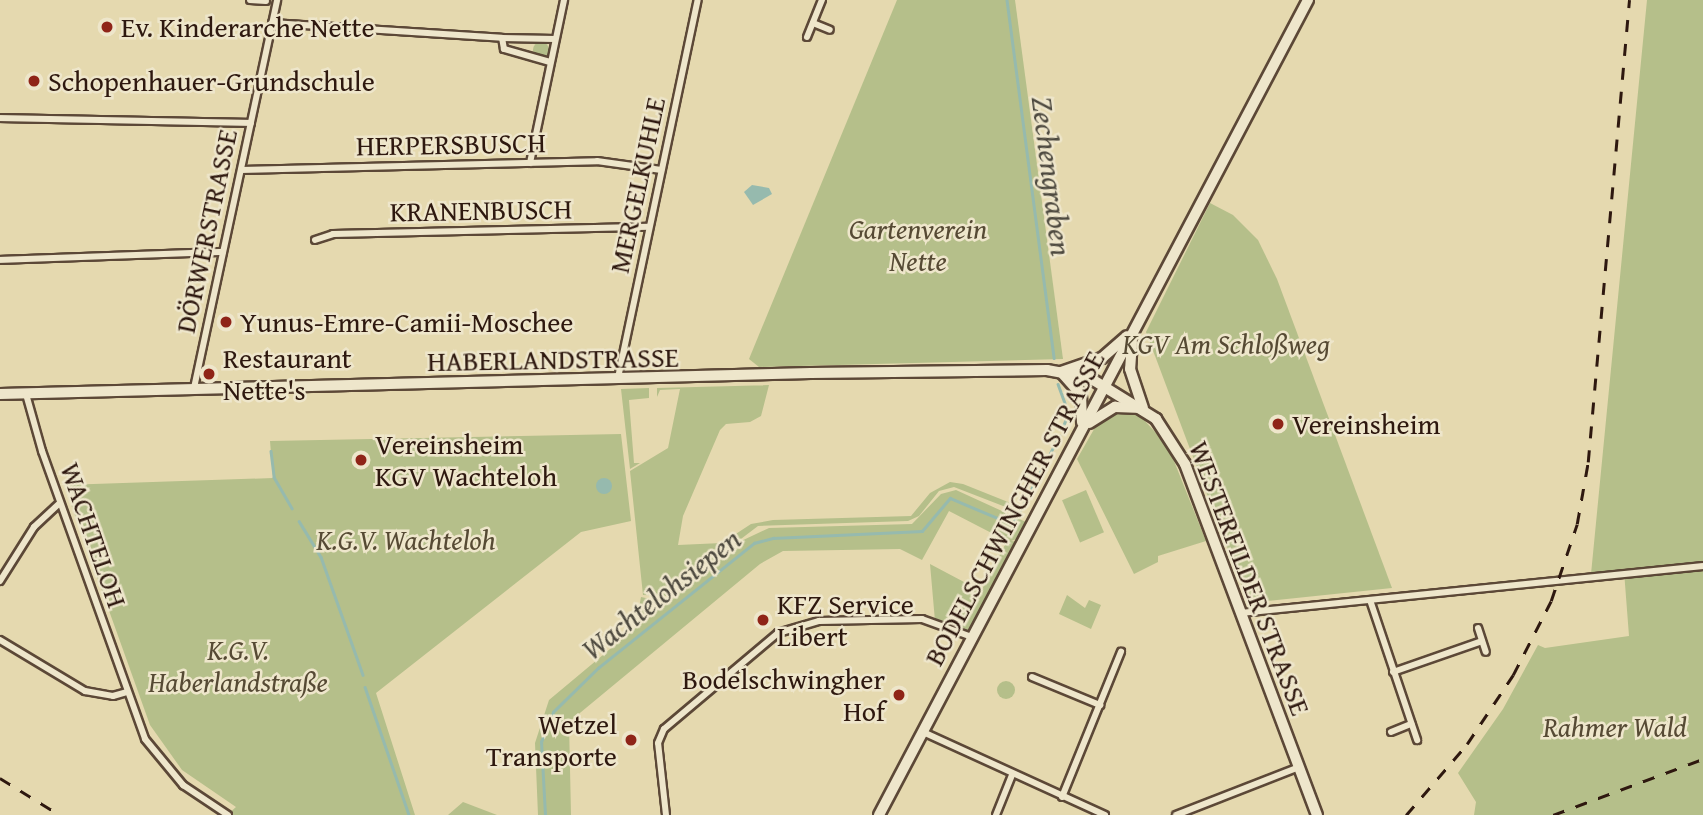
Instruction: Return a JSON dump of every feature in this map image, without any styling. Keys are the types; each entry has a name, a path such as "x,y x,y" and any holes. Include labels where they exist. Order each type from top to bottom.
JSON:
{"street":[{"path":"250,0 266,1"},
{"name":"DÖRWERSTRASSE","path":"194,388 277,0"},
{"path":"530,163 564,0"},
{"name":"MERGELKUHLE","path":"618,379 698,0"},
{"path":"807,37 822,0"},
{"name":"BODELSCHWINGHER STRASSE","path":"879,815 1307,0"},
{"path":"272,23 555,40"},
{"path":"813,23 830,30"},
{"path":"502,38 505,49 550,62"},
{"path":"0,118 251,123"},
{"name":"HERPERSBUSCH","path":"241,170 613,162 661,170"},
{"name":"KRANENBUSCH","path":"315,240 333,234 649,227"},
{"path":"0,260 223,252"},
{"path":"1080,432 1081,394 1061,372 1102,358 1135,327"},
{"path":"1080,432 1106,410 1143,408 1130,369 1135,327"},
{"name":"HABERLANDSTRASSE","path":"0,394 618,379 1061,372 1106,384"},
{"name":"WESTERFILDER STRASSE","path":"1106,384 1143,408 1168,433 1185,464 1317,815"},
{"name":"WACHTELOH","path":"26,394 60,503 145,739 165,768 228,815"},
{"path":"0,581 34,527 60,503"},
{"path":"1241,613 1703,566"},
{"path":"1370,600 1417,740"},
{"path":"666,815 658,743 664,729 778,633 819,621 922,619 972,637"},
{"path":"1478,628 1486,652"},
{"path":"0,640 85,691 113,696 127,692"},
{"path":"1393,673 1482,641"},
{"path":"1062,797 1121,652"},
{"path":"1032,677 1100,705"},
{"path":"1391,732 1411,724"},
{"path":"923,732 1012,775 1105,815"},
{"path":"1176,815 1299,767"},
{"path":"996,815 1012,775"}],"green space":[{"name":"Gartenverein Nette","path":"897,0 1015,0 1063,359 759,367 749,359"},
{"name":"Rahmer Wald","path":"1647,0 1703,0 1703,815 1474,815 1476,802 1458,773 1503,709 1538,645 1545,648 1629,636 1624,571 1591,574"},
{"path":"538,42 544,42 549,50 547,56 538,58 533,53 533,47"},
{"name":"KGV Am Schloßweg","path":"1210,203 1233,215 1258,240 1277,279 1392,588 1248,603 1146,332"},
{"path":"769,385 761,416 750,422 726,424 720,430 683,516 678,545 722,543 751,524 773,520 911,516 930,493 950,482 963,484 1018,506 1016,511 954,487 939,491 919,516 908,521 758,526 666,596 643,595 630,471 668,448 680,389 660,390 657,397 657,388"},
{"path":"649,388 649,398 629,400 634,463 640,463 630,469 621,389"},
{"path":"1129,411 1144,420 1168,446 1206,541 1158,556 1158,562 1134,574 1077,459 1097,424 1110,413"},
{"path":"621,434 631,521 581,532 376,693 415,815 227,815 236,807 182,770 150,725 64,485 273,478 270,441"},
{"path":"956,490 1026,522 1017,539 1011,541 1022,542 972,637 935,621 930,564 981,591 1007,541 949,511 922,560 900,549 783,551 760,564 569,722 571,815 538,815 535,743 549,700 737,543 769,528 912,524 941,494"},
{"path":"1086,490 1104,532 1080,543 1062,500"},
{"path":"1067,595 1085,608 1089,600 1101,605 1091,629 1059,614"},
{"path":"641,597 660,601 638,620 637,619"},
{"path":"1006,681 1012,684 1015,690 1012,696 1006,699 1000,696 997,690 1000,684"},
{"path":"463,802 497,815 448,815"}],"water":[{"path":"752,185 769,188 772,194 753,205 744,192"},
{"path":"601,478 607,478 612,486 610,492 601,494 596,489 596,483"}],"waterway":[{"name":"Zechengraben","path":"1007,0 1054,358"},
{"name":"Wachtelohsiepen","path":"1058,384 1069,415"},
{"name":"Wachtelohsiepen","path":"1062,429 1068,413"},
{"name":"Wachtelohsiepen","path":"1019,512 1059,436"},
{"name":"Wachtelohsiepen","path":"271,451 274,477 292,508"},
{"name":"Wachtelohsiepen","path":"545,815 541,742 553,712 598,668 754,543 773,538 922,531 950,498 1012,524 1016,518"},
{"name":"Wachtelohsiepen","path":"299,521 321,557 363,675"},
{"name":"Wachtelohsiepen","path":"365,687 409,815"}],"railway":[{"path":"1406,815 1467,744 1513,675 1551,601 1577,524 1588,462 1629,0"},
{"path":"1553,815 1703,759"},
{"path":"0,778 60,815"}],"place":[{"name":"Ev. Kinderarche Nette","path":"107,27"},
{"name":"Schopenhauer-Grundschule","path":"34,81"},
{"name":"Yunus-Emre-Camii-Moschee","path":"226,322"},
{"name":"Restaurant Nette's","path":"209,374"},
{"name":"Vereinsheim","path":"1278,424"},
{"name":"Vereinsheim KGV Wachteloh","path":"361,460"},
{"name":"KFZ Service Libert","path":"763,620"},
{"name":"Bodelschwingher Hof","path":"899,695"},
{"name":"Wetzel Transporte","path":"631,740"}],"park label":[{"name":"K.G.V. Wachteloh","path":"406,540"},
{"name":"K.G.V. Haberlandstraße","path":"238,666"}]}
